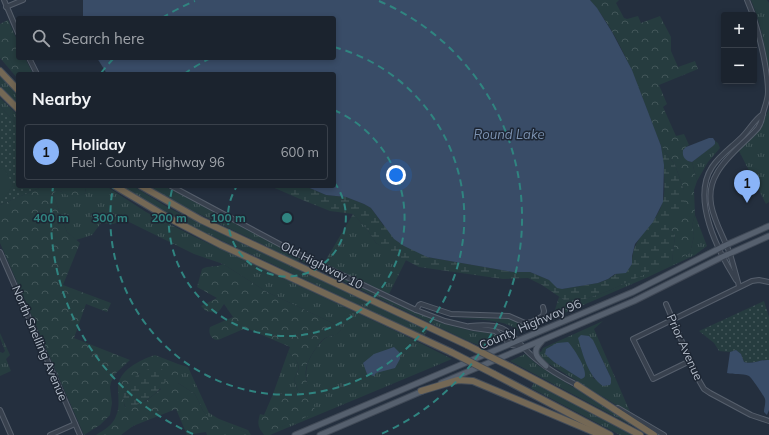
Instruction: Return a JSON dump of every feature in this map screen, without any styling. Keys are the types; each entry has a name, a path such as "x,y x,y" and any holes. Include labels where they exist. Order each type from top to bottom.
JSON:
{"highway":[{"path":"0,71 16,88"},
{"path":"0,91 16,107"},
{"path":"118,188 156,211 221,245 451,352 610,435"},
{"path":"145,188 201,220 467,345 640,435"},
{"path":"421,391 458,380 469,380 511,396 601,435"},
{"path":"577,385 657,434"}],"main road":[{"name":"County Highway 96","path":"295,435 509,343 633,292 769,226"},
{"name":"County Highway 96","path":"320,435 523,347 634,301 722,256 769,236"},
{"path":"546,366 538,358 535,350 542,341 549,337"}],"street":[{"path":"4,0 16,29"},
{"path":"6,7 23,0"},
{"path":"747,0 752,12"},
{"path":"739,286 729,253 713,215 710,201 716,174 762,122 767,98 767,83 757,29"},
{"path":"30,60 36,72"},
{"path":"739,286 722,256 705,212 705,186 712,167 723,153 743,136 757,118 763,114"},
{"path":"723,153 729,158"},
{"name":"Old Highway 10","path":"175,188 307,258 416,310 445,322 495,331 509,343 515,346 523,347"},
{"name":"North Snelling Avenue","path":"0,252 80,435"},
{"path":"690,361 653,379 633,339 739,286 757,280 769,282"},
{"path":"416,310 421,304 451,314 509,316 528,323 543,316 543,307"},
{"name":"Prior Avenue","path":"666,304 697,377 704,388 710,393 750,415 769,421"},
{"name":"Old Highway 10","path":"468,326 498,326 509,331 523,347"},
{"path":"523,347 536,360 645,424 657,434 664,435"},
{"path":"0,410 11,435"},
{"path":"645,424 648,419"},
{"path":"50,435 75,424"}],"green space":[{"path":"590,0 619,0 616,3 624,18 627,19 638,16 641,23 660,16 671,37 671,51 678,67 695,61 698,69 659,85 667,104 663,107 676,136 684,134 689,145 686,147 689,162 692,162 697,181 694,190 695,215 692,225 694,236 690,253 672,262 675,235 669,228 669,219 684,190 675,165 661,146 637,83 621,48 602,15"},
{"path":"751,0 767,0 769,3 769,71 757,12 755,12"},
{"path":"8,20 16,38 16,60 26,60 32,72 16,72 16,77 0,58 0,24"},
{"path":"0,76 16,93 16,102 0,86"},
{"path":"0,98 16,113 16,124 0,106"},
{"path":"0,106 16,124 16,188 39,188 0,205"},
{"path":"769,109 769,202 766,204 739,151 759,130"},
{"path":"715,141 718,143 720,148 708,162 697,181 692,162 715,144"},
{"path":"661,146 675,165 684,190 684,203 678,215 669,219 669,228 675,235 672,262 608,291 585,299 564,300 542,285 528,278 503,279 419,267 376,243 367,229 353,214 330,211 275,188 310,188 326,195 346,197 371,208 383,225 427,257 513,272 530,272 549,280 562,289 598,283 608,279 632,264 635,247 639,239 654,220 662,204 664,192"},
{"path":"0,168 5,170 13,185 5,197 0,199"},
{"path":"39,188 85,188 86,193 78,196 69,196 57,190 53,194 67,232 80,243 63,285 111,303 107,312 86,304 74,338 130,360 116,373 111,382 110,387 112,403 110,415 100,425 84,435 0,243 0,205"},
{"path":"85,188 109,188 146,212 193,236 452,359 270,435 264,435 262,432 269,432 314,413 307,383 307,367 315,350 323,340 339,332 341,327 267,292 223,264 194,254 125,220 113,224 101,223 92,235 76,240 67,232 53,194 57,190 71,195 86,193"},
{"path":"124,188 136,188 167,207 211,229 425,329 427,332 424,335 421,334 173,217"},
{"path":"152,188 168,188 301,258 403,307 444,324 472,331 491,333 497,336 499,340 481,346 468,341 191,210"},
{"path":"353,214 367,229 376,243 406,260 389,294 324,263"},
{"path":"695,215 707,246 695,255 581,306 580,299 585,299 608,291 690,253 694,236 692,225"},
{"path":"223,264 267,292 341,327 341,330 338,333 325,338 321,342 310,358 306,368 307,382 313,401 314,414 269,432 262,432 260,430 258,423 260,414 264,415 273,394 280,393 298,396 294,379 299,367 295,359 288,352 290,347 246,328 218,340 212,337 209,329 210,327 233,317 224,304 216,313 206,311 201,306 217,298 197,287 202,269"},
{"path":"559,297 564,300 580,299 581,306 557,316 554,313"},
{"path":"764,301 769,317 769,360 750,363 744,362 741,354 736,350 730,352 719,351 714,343 699,331"},
{"path":"554,313 557,316 519,331 513,327 497,322 455,318 511,319 524,325 532,325"},
{"path":"603,321 594,329 631,414 546,362 539,355 539,351 541,352 543,348","holes":["597,348 611,378 594,379 581,349"]},
{"path":"0,333 10,355 6,359 11,371 0,376 0,352 3,353 5,351 0,338"},
{"path":"288,352 295,359 299,367 294,379 299,395 297,397 276,393 273,394"},
{"path":"525,354 539,366 632,424 631,425 510,361"},
{"path":"155,355 178,364 178,383 195,394 203,411 210,418 245,432 248,435 207,435 206,432 187,435 176,409 133,426 121,435 96,435 110,425 115,419 118,406 118,388 122,376 131,367","holes":["140,373 161,389 146,401 125,407 124,396 126,388"]},
{"path":"178,364 188,367 209,413 219,419 248,430 251,435 210,419 203,411 195,394 178,383"},
{"path":"156,367 165,372 168,378 165,383 150,398 126,408 124,394 126,387 142,372"},
{"path":"534,383 632,435 620,435 531,388"}],"water":[{"name":"Round Lake","path":"83,0 590,0 597,8 612,32 632,70 661,146 664,165 663,202 653,222 635,244 632,264 626,273 615,274 598,283 562,289 557,288 549,280 530,272 513,272 427,257 404,246 394,239 371,208 346,197 326,195 310,188 336,188 336,72 106,72 98,60 336,60 336,16 83,16"},
{"path":"709,138 713,138 715,141 713,146 692,162 684,158 683,150 686,147"},
{"path":"581,335 589,336 593,340 611,378 610,385 603,386 593,377 584,358 578,338"},
{"path":"568,342 576,353 585,371 584,378 581,379 554,362 545,354 546,349 557,343"},
{"path":"394,347 400,353 400,359 395,368 376,373 374,376 367,374 363,363 374,354"},
{"path":"736,350 741,354 744,362 747,363 769,360 769,410 767,415 764,412 765,399 751,377 727,373 730,352"}],"place":[{"name":"Holiday","path":"747,203"}]}
